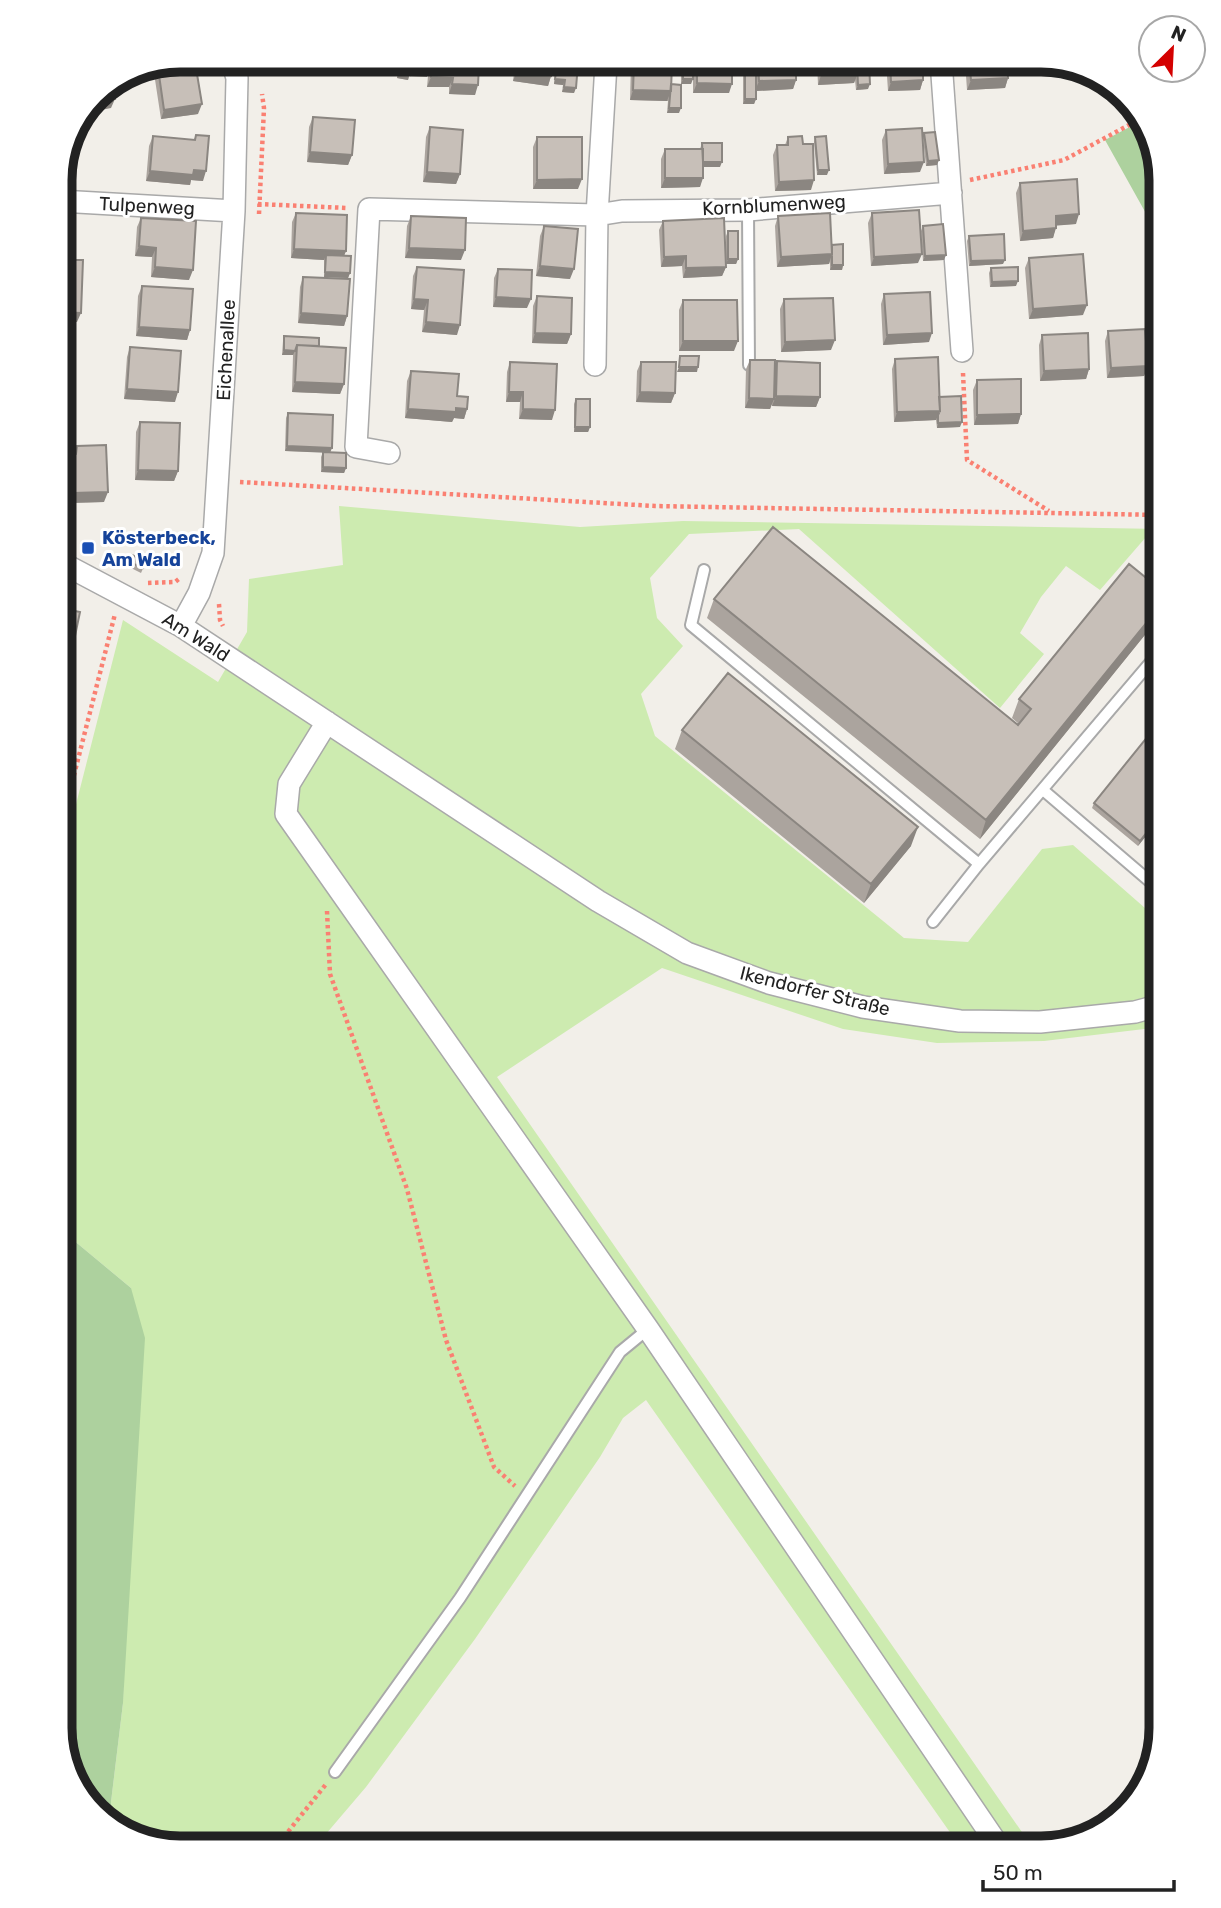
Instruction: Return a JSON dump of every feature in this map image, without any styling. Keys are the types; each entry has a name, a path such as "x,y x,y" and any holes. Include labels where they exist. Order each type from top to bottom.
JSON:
{"street":[{"name":"Eichenallee","path":"181,626 199,593 213,553 234,211 235,72"},
{"path":"595,365 597,215 606,72"},
{"path":"943,72 962,351"},
{"name":"Kornblumenweg","path":"369,209 597,215 622,211 748,209 951,192"},
{"name":"Tulpenweg","path":"72,202 234,211"},
{"path":"369,209 356,447 389,453"},
{"name":"Am Wald","path":"72,568 181,626 327,722"},
{"path":"327,722 289,783 286,814 648,1329 991,1836"},
{"name":"Ikendorfer Straße","path":"327,722 598,901 687,953 769,983 863,1007 960,1021 1040,1022 1149,1008"}],"lane":[{"path":"748,209 749,365"},
{"path":"704,570 691,625 979,864"},
{"path":"933,922 1149,664"},
{"path":"1043,790 1149,881"},
{"path":"335,1772 460,1598 620,1352 648,1329"}],"path":[{"path":"951,192 962,182 1064,160 1133,123"},
{"path":"234,211 261,203 369,209"},
{"path":"962,351 967,460 1051,513"},
{"path":"218,481 655,506 1149,515"},
{"path":"72,784 121,593 128,579 147,583 174,582 182,576"},
{"path":"326,908 330,974 407,1189 446,1340 494,1467 526,1496"},
{"path":"284,1836 335,1772"}],"green space":[{"path":"1134,125 1138,132 1147,158 1149,219 1105,140"},
{"path":"339,506 580,527 683,521 1149,529 1149,534 1100,590 1066,566 1041,597 1020,633 1044,654 1000,708 799,529 689,534 650,578 657,618 683,646 641,694 655,736 904,938 968,942 1042,849 1073,845 1149,912 1149,1028 1044,1041 937,1043 843,1029 662,968 497,1077 1025,1836 953,1836 646,1400 623,1418 600,1457 475,1639 366,1787 324,1836 172,1836 145,1831 112,1813 123,1703 131,1288 72,1239 72,820 123,620 218,682 247,632 249,579 343,565"},
{"path":"72,1239 131,1288 145,1338 123,1703 112,1813 98,1800 83,1776 74,1750 72,1728"}],"building":[{"path":"197,72 202,104 164,110 159,74"},
{"path":"431,72 479,72 478,85 452,84 453,78 431,77"},
{"path":"524,72 552,72 551,76"},
{"path":"556,72 577,72 576,88 564,87 565,80 555,79"},
{"path":"634,72 672,72 671,91 633,90"},
{"path":"683,72 693,72 693,79 683,79"},
{"path":"697,72 732,72 732,84 697,83"},
{"path":"745,72 756,72 756,99 745,99"},
{"path":"758,72 796,72 796,80 759,81"},
{"path":"821,72 858,73 821,75"},
{"path":"857,72 869,72 870,84 858,85"},
{"path":"891,72 923,72 923,80 891,82"},
{"path":"970,72 1008,72 1008,78 971,80"},
{"path":"671,84 681,85 681,108 669,108"},
{"path":"313,117 355,120 352,155 310,152"},
{"path":"430,127 463,130 460,174 427,172"},
{"path":"922,128 924,162 888,164 886,130"},
{"path":"935,132 939,160 928,161 924,133"},
{"path":"196,135 209,136 206,171 194,170 193,175 150,171 153,136 195,140"},
{"path":"802,136 803,144 813,144 814,180 779,182 777,145 788,145 788,137"},
{"path":"826,136 829,170 818,170 815,137"},
{"path":"537,137 582,137 582,179 537,180"},
{"path":"702,143 722,143 722,162 703,162"},
{"path":"665,149 703,149 703,178 665,178"},
{"path":"1077,179 1079,214 1056,216 1056,228 1023,231 1020,183"},
{"path":"919,210 922,254 874,257 872,213"},
{"path":"296,213 347,215 346,251 294,249"},
{"path":"830,213 832,254 781,257 778,216"},
{"path":"411,216 466,218 465,250 409,248"},
{"path":"141,218 196,221 193,270 155,267 156,248 139,246"},
{"path":"724,218 726,267 686,268 686,256 664,257 663,221"},
{"path":"943,224 946,255 925,256 923,226"},
{"path":"544,226 578,229 574,269 540,266"},
{"path":"728,231 738,231 738,259 728,259"},
{"path":"1004,234 1005,260 971,261 969,236"},
{"path":"843,244 843,265 832,265 832,245"},
{"path":"1083,254 1087,305 1033,309 1029,258"},
{"path":"326,255 351,256 350,273 325,272"},
{"path":"72,260 83,260 81,313 72,313"},
{"path":"417,267 464,270 460,325 426,322 428,300 414,299"},
{"path":"1018,267 1018,281 992,282 991,268"},
{"path":"498,269 532,270 531,299 496,297"},
{"path":"303,277 350,279 347,316 301,313"},
{"path":"142,286 193,289 190,330 139,327"},
{"path":"930,292 932,333 887,335 884,294"},
{"path":"537,296 572,298 571,334 535,333"},
{"path":"833,298 835,340 785,342 784,299"},
{"path":"683,300 737,300 738,341 683,341"},
{"path":"1145,329 1148,366 1111,368 1108,331"},
{"path":"1088,333 1089,369 1044,371 1042,335"},
{"path":"284,336 319,338 319,346 297,345 295,351 284,350"},
{"path":"297,345 346,348 344,384 295,382"},
{"path":"130,347 181,351 178,392 127,389"},
{"path":"680,356 699,356 698,367 679,367"},
{"path":"938,357 940,411 897,412 895,359"},
{"path":"750,360 775,360 774,399 749,398"},
{"path":"777,361 820,363 820,397 776,396"},
{"path":"510,362 557,364 555,410 523,409 523,392 509,392"},
{"path":"641,362 676,362 675,393 640,392"},
{"path":"411,371 459,374 457,396 468,397 467,409 456,408 456,412 408,409"},
{"path":"1021,379 1021,414 977,415 977,380"},
{"path":"961,396 962,422 938,423 939,397"},
{"path":"576,399 590,399 590,427 575,427"},
{"path":"288,413 333,415 332,448 287,446"},
{"path":"140,422 180,423 178,471 138,470"},
{"path":"106,445 108,492 72,493 72,455 76,454 77,446"},
{"path":"323,452 346,453 346,468 323,467"},
{"path":"773,527 1018,725 1031,709 1019,699 1129,564 1149,580 1149,620 986,820 714,599"},
{"path":"132,555 146,562 143,568 129,562"},
{"path":"72,610 80,612 72,650"},
{"path":"728,673 918,827 871,884 682,730"},
{"path":"1149,735 1149,829 1140,841 1094,803"}],"place":[{"name":"Kösterbeck, Am Wald","path":"88,548"}]}
